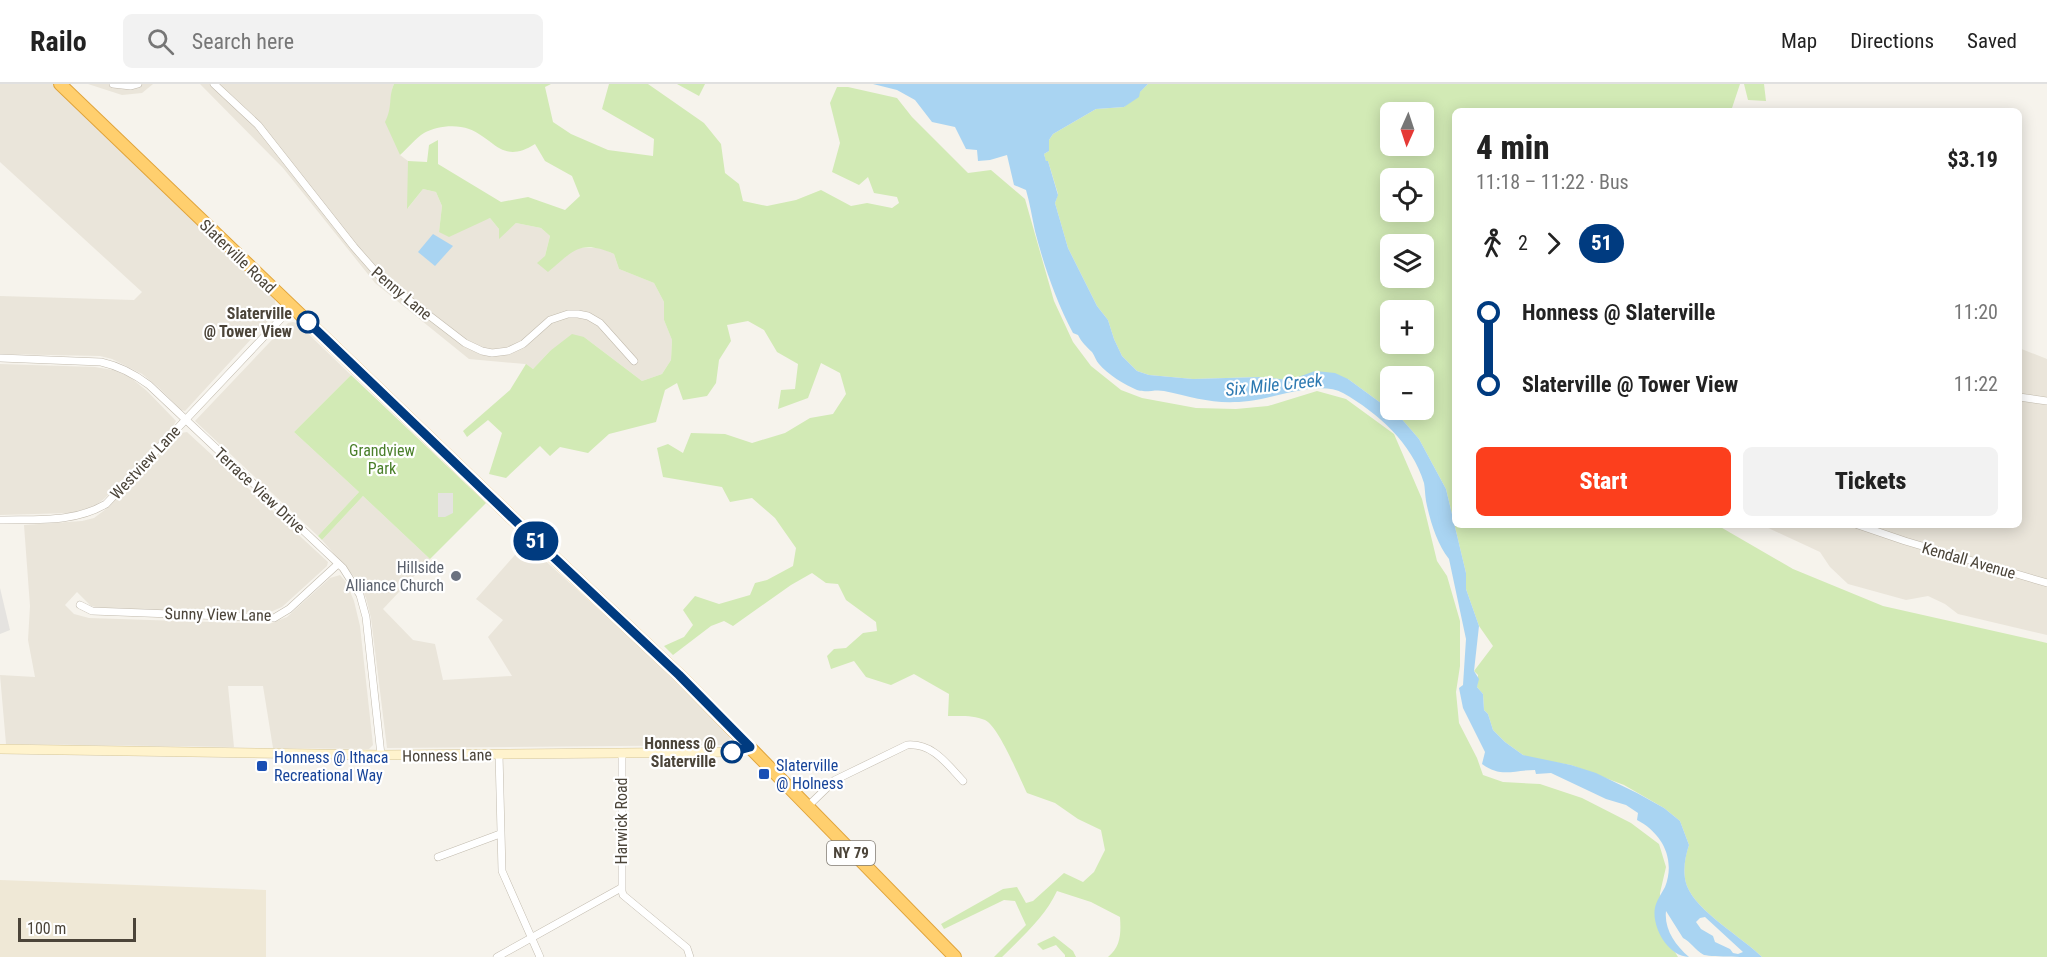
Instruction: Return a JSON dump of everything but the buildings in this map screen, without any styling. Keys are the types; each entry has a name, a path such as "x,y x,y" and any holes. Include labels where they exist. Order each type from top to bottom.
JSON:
{"highway":[{"name":"Slaterville Road","path":"60,84 520,526 679,675 955,957"}],"street":[{"path":"113,84 131,86 138,84"},
{"name":"Penny Lane","path":"214,84 258,125 354,247 383,280 465,343 492,353 508,351 523,344 542,325 554,317 578,314 588,316 600,323 633,361"},
{"name":"Westview Lane","path":"0,520 72,518 94,511 111,499 292,307"},
{"name":"Terrace View Drive","path":"0,358 93,361 117,366 131,373 149,385 338,564 355,586 366,617 381,755"},
{"path":"2022,397 2047,401"},
{"name":"Kendall Avenue","path":"1867,528 2047,583"},
{"name":"Sunny View Lane","path":"80,605 92,610 274,618 289,609 338,564"},
{"path":"807,807 835,780 907,745 916,744 930,749 939,755 963,781"},
{"name":"Honness Lane","path":"0,749 381,755 732,752 750,747"},
{"name":"Harwick Road","path":"621,888 622,753"},
{"path":"499,754 501,864 504,879 540,957"},
{"path":"438,857 500,834"},
{"path":"497,957 621,888 623,894 687,948 690,957"}],"shaded area":[{"path":"0,84 53,84 275,300 276,312 185,411 181,410 142,374 112,359 100,356 0,354 0,296 134,300 142,292 0,162"},
{"path":"88,84 153,84 142,93 122,95"},
{"path":"200,84 394,84 390,111 400,155 408,161 408,208 423,189 436,192 442,206 439,232 490,218 499,229 499,238 516,223 541,228 550,236 545,256 576,248 601,248 614,254 619,269 654,283 664,302 664,320 672,340 671,360 662,374 642,381 584,337 550,351 533,369 525,364 469,359 375,283 283,168"},
{"path":"288,323 297,323 351,375 294,432 359,492 318,536 195,421"},
{"path":"2022,349 2047,359 2047,635 1958,614 1945,604 1928,596 1906,600 1848,584 1830,567 1820,552 1768,528 2022,528"},
{"path":"0,364 95,367 113,370 130,377 176,421 173,427 104,499 93,507 70,513 0,515"},
{"path":"187,432 328,562 327,566 282,607 268,613 105,609 91,606 77,592 65,605 74,614 89,618 269,624 287,617 330,578 340,575 346,582 354,601 360,626 373,745 369,749 273,748 263,686 228,686 234,747 6,744 0,675 35,677 28,640 30,606 24,525 94,518 106,509 181,433"},
{"path":"438,493 453,493 453,513 445,517 438,517"},
{"path":"363,496 430,559 383,609 413,640 435,644 443,680 512,676 488,637 503,620 476,599 522,547 528,545 663,668 728,734 730,738 728,745 387,748 371,618 366,598 357,580 322,540"},
{"path":"0,588 10,630 0,634"},
{"path":"0,880 266,890 266,957 0,957"}],"green space":[{"path":"394,84 551,84 545,87 553,122 571,134 608,150 653,156 654,139 602,109 609,84 648,84 704,123 721,144 725,173 739,184 743,201 767,206 796,200 821,190 851,206 867,203 892,208 899,203 897,197 874,193 868,177 859,185 832,172 840,143 830,103 837,87 848,87 897,98 912,117 968,173 991,170 1025,199 1054,301 1073,342 1091,366 1121,390 1142,398 1196,408 1236,409 1268,406 1317,391 1346,399 1394,434 1422,499 1437,561 1447,576 1460,621 1460,666 1456,692 1459,723 1483,775 1503,782 1540,784 1582,798 1631,823 1659,844 1666,867 1660,893 1661,929 1678,957 1108,957 1116,949 1119,939 1120,917 1091,902 1057,891 1040,918 1002,957 994,957 1026,925 1015,901 1004,900 944,929 941,924 1003,889 1017,887 1026,903 1033,901 1064,873 1083,882 1094,872 1105,850 1101,830 1078,819 1055,803 1027,793 1002,742 990,724 976,717 948,716 949,694 914,674 891,685 866,677 854,661 831,669 827,656 834,649 846,648 863,633 877,631 876,622 846,600 838,584 826,583 812,573 733,626 724,621 711,626 673,655 664,646 684,637 693,625 683,610 695,596 719,604 750,595 755,583 767,580 793,566 796,548 775,518 752,498 730,502 722,487 663,477 657,448 668,444 683,453 691,433 725,434 752,443 785,433 810,418 833,414 846,394 840,373 821,363 808,398 778,409 781,390 795,389 798,364 777,352 764,330 748,321 727,325 731,341 719,360 716,383 707,396 683,400 677,383 665,390 656,422 609,434 588,453 560,447 550,456 540,446 506,478 489,474 502,433 488,420 467,437 463,431 510,390 526,364 533,369 550,351 572,334 584,337 642,381 662,374 671,360 672,340 664,320 664,302 654,283 619,269 614,254 585,248 571,253 548,272 537,263 545,256 550,236 541,228 516,223 499,239 499,229 490,218 449,237 439,232 442,206 436,192 423,189 407,209 408,161 427,162 429,145 438,140 438,164 501,202 528,197 565,210 580,196 572,176 545,161 535,144 524,150 506,151 464,127 446,126 424,133 400,155 385,122"},
{"path":"677,84 705,84 699,96"},
{"path":"1148,84 1740,84 1732,108 1452,108 1452,514 1446,489 1419,439 1403,420 1434,420 1434,366 1380,366 1380,403 1348,379 1290,380 1260,377 1193,379 1149,375 1137,371 1122,356 1108,320 1097,306 1068,248 1055,203 1058,194 1044,154 1049,151 1049,140 1053,134 1096,109 1124,107"},
{"path":"1744,84 1764,84 1766,101 1748,100"},
{"name":"Grandview Park","path":"351,375 486,503 430,559 363,496 322,540 318,536 359,492 294,432"},
{"path":"1455,528 1722,528 1793,569 1883,606 2047,643 2047,957 1762,957 1710,915 1692,896 1684,871 1689,845 1680,821 1664,808 1624,785 1571,765 1529,758 1505,742 1493,730 1488,714 1484,710 1483,694 1477,687 1478,675 1474,671 1493,646 1479,626 1466,589 1466,573"},
{"path":"1054,936 1073,951 1076,957 1065,957 1056,945 1043,950 1037,944"}],"water":[{"name":"Six Mile Creek","path":"873,84 1148,84 1140,92 1139,97 1124,107 1096,109 1053,134 1049,140 1049,151 1044,154 1058,195 1055,203 1068,248 1097,306 1108,320 1122,356 1137,371 1149,375 1193,379 1260,377 1290,380 1315,371 1335,373 1348,379 1380,402 1380,419 1356,401 1333,389 1310,389 1249,401 1226,402 1161,391 1140,391 1116,379 1098,363 1078,335 1073,333 1067,321 1042,257 1026,190 1014,185 1007,155 978,161 977,150 966,149 955,127 932,122 915,100 897,90"},
{"path":"433,234 453,246 435,266 418,252"},
{"path":"1381,420 1403,420 1419,439 1446,489 1452,514 1452,528 1455,528 1466,573 1466,589 1479,626 1474,671 1479,679 1477,687 1483,694 1484,710 1488,714 1493,730 1523,755 1596,773 1664,808 1680,821 1689,845 1684,870 1687,886 1692,896 1710,915 1762,957 1704,955 1683,938 1666,911 1667,924 1672,936 1689,957 1681,956 1667,945 1658,929 1655,912 1668,877 1668,857 1660,840 1646,825 1637,820 1638,813 1626,805 1606,799 1551,773 1536,774 1535,770 1501,772 1482,764 1485,752 1463,708 1459,688 1463,685 1466,639 1449,559 1432,524 1419,468 1392,430","holes":["1705,917 1743,952 1733,953 1730,949 1715,942 1713,936 1701,929 1696,922"]}],"bus line":[{"name":"51","path":"308,322 679,675 750,747 732,752"}],"place":[{"name":"Slaterville @ Tower View","path":"308,322"},
{"name":"Hillside Alliance Church","path":"456,576"},
{"name":"Honness @ Slaterville","path":"732,752"},
{"name":"Honness @ Ithaca Recreational Way","path":"262,766"},
{"name":"Slaterville @ Holness","path":"764,774"}]}
